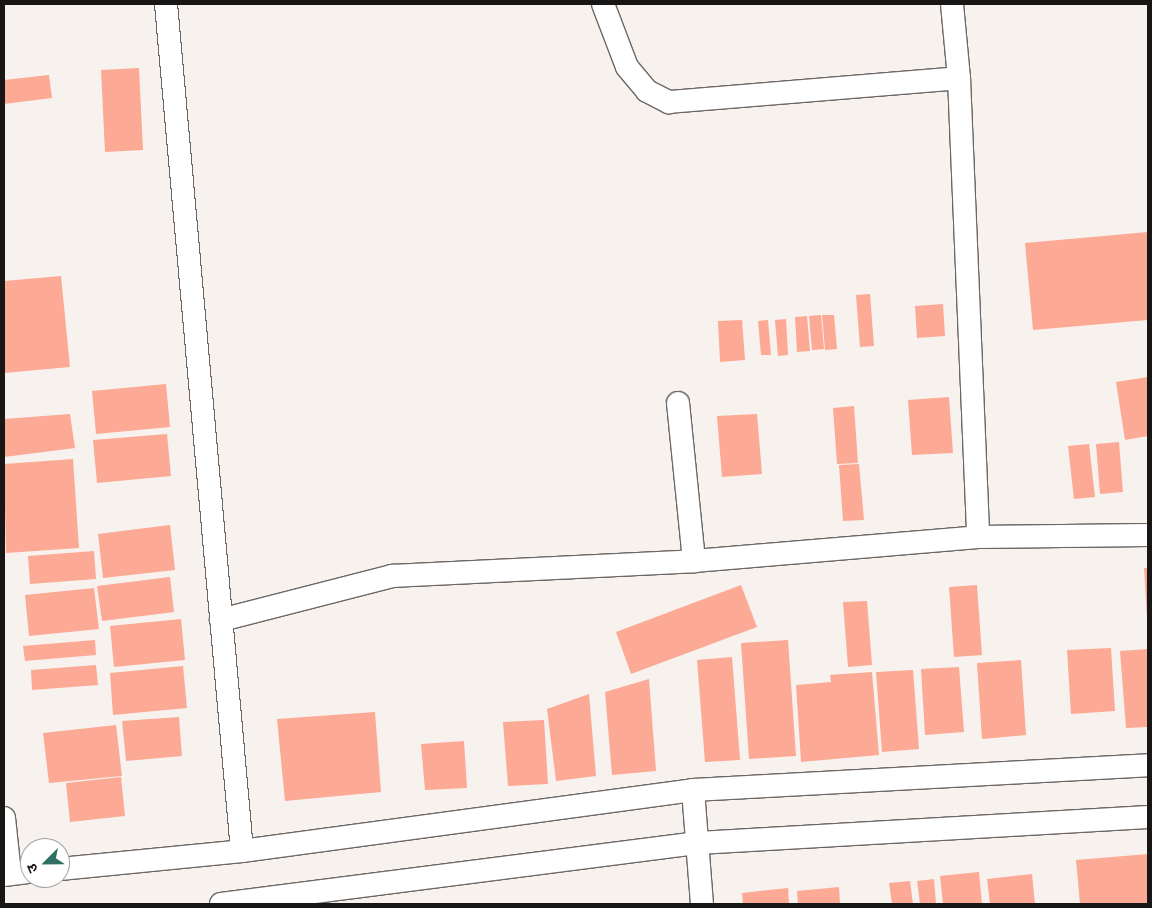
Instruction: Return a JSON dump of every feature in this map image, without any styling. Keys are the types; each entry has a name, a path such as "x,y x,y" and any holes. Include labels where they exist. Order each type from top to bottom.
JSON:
{"street":[{"path":"166,4 242,851"},
{"path":"602,4 627,67 647,91 669,102 959,78"},
{"path":"952,4 959,78 978,537"},
{"path":"678,403 694,561"},
{"path":"221,620 392,576 694,561 978,537 1148,535"},
{"path":"70,868 242,851 693,790 1148,765"},
{"path":"693,790 702,904"},
{"path":"221,904 698,843 1148,817"},
{"path":"4,818 15,874"}],"building":[{"path":"139,68 143,150 105,152 101,70"},
{"path":"49,75 52,98 4,104 4,80"},
{"path":"1148,232 1148,320 1033,330 1025,243"},
{"path":"61,276 70,367 4,373 4,281"},
{"path":"870,294 874,346 860,347 856,295"},
{"path":"943,304 945,336 917,338 915,306"},
{"path":"821,315 824,349 812,350 809,316"},
{"path":"822,315 834,315 837,349 825,350"},
{"path":"807,316 810,351 797,352 795,317"},
{"path":"786,319 788,355 778,356 775,320"},
{"path":"742,320 745,360 720,362 718,321"},
{"path":"768,320 771,355 761,355 758,321"},
{"path":"1148,377 1148,436 1125,440 1116,382"},
{"path":"166,384 170,427 96,434 92,391"},
{"path":"949,397 953,453 912,455 908,400"},
{"path":"854,406 858,463 837,464 833,408"},
{"path":"70,414 75,448 4,457 4,419"},
{"path":"757,414 762,474 722,477 717,416"},
{"path":"167,434 171,476 97,483 93,440"},
{"path":"1119,442 1123,492 1100,494 1096,444"},
{"path":"1089,444 1095,497 1074,499 1068,446"},
{"path":"73,459 79,548 6,553 4,464"},
{"path":"859,464 864,520 843,521 839,465"},
{"path":"170,525 175,570 103,578 98,534"},
{"path":"94,551 96,579 30,584 28,556"},
{"path":"1144,568 1148,568 1148,618 1147,618"},
{"path":"170,577 174,612 102,621 97,586"},
{"path":"741,585 757,627 631,674 616,632"},
{"path":"977,585 982,655 954,657 949,587"},
{"path":"94,588 99,629 29,636 25,595"},
{"path":"867,601 872,665 848,667 843,602"},
{"path":"181,619 185,660 114,667 110,626"},
{"path":"95,640 96,655 25,661 23,646"},
{"path":"788,640 796,756 749,759 741,643"},
{"path":"1111,648 1115,711 1071,714 1067,650"},
{"path":"1148,649 1148,727 1126,728 1120,651"},
{"path":"732,657 740,760 705,762 697,660"},
{"path":"1021,660 1026,735 982,739 977,663"},
{"path":"96,665 98,685 32,690 31,670"},
{"path":"183,666 187,708 113,715 110,673"},
{"path":"959,667 964,732 925,735 921,669"},
{"path":"913,670 919,749 882,752 876,672"},
{"path":"872,672 879,755 801,762 796,685 831,682 830,675"},
{"path":"649,679 656,771 612,775 605,692"},
{"path":"589,694 596,776 556,781 547,709"},
{"path":"375,712 381,792 285,801 277,719"},
{"path":"179,717 182,756 126,761 122,721"},
{"path":"544,720 548,784 508,786 503,722"},
{"path":"116,725 122,776 49,783 43,733"},
{"path":"464,741 467,788 425,790 421,744"},
{"path":"121,777 125,816 70,822 66,783"},
{"path":"1148,854 1148,904 1080,904 1076,860"},
{"path":"979,872 982,904 943,904 940,876"},
{"path":"1032,874 1035,904 990,904 987,879"},
{"path":"934,879 936,904 920,904 917,881"},
{"path":"910,881 913,904 892,904 889,883"},
{"path":"839,887 840,904 798,904 797,891"},
{"path":"788,888 789,904 743,904 742,893"}]}
